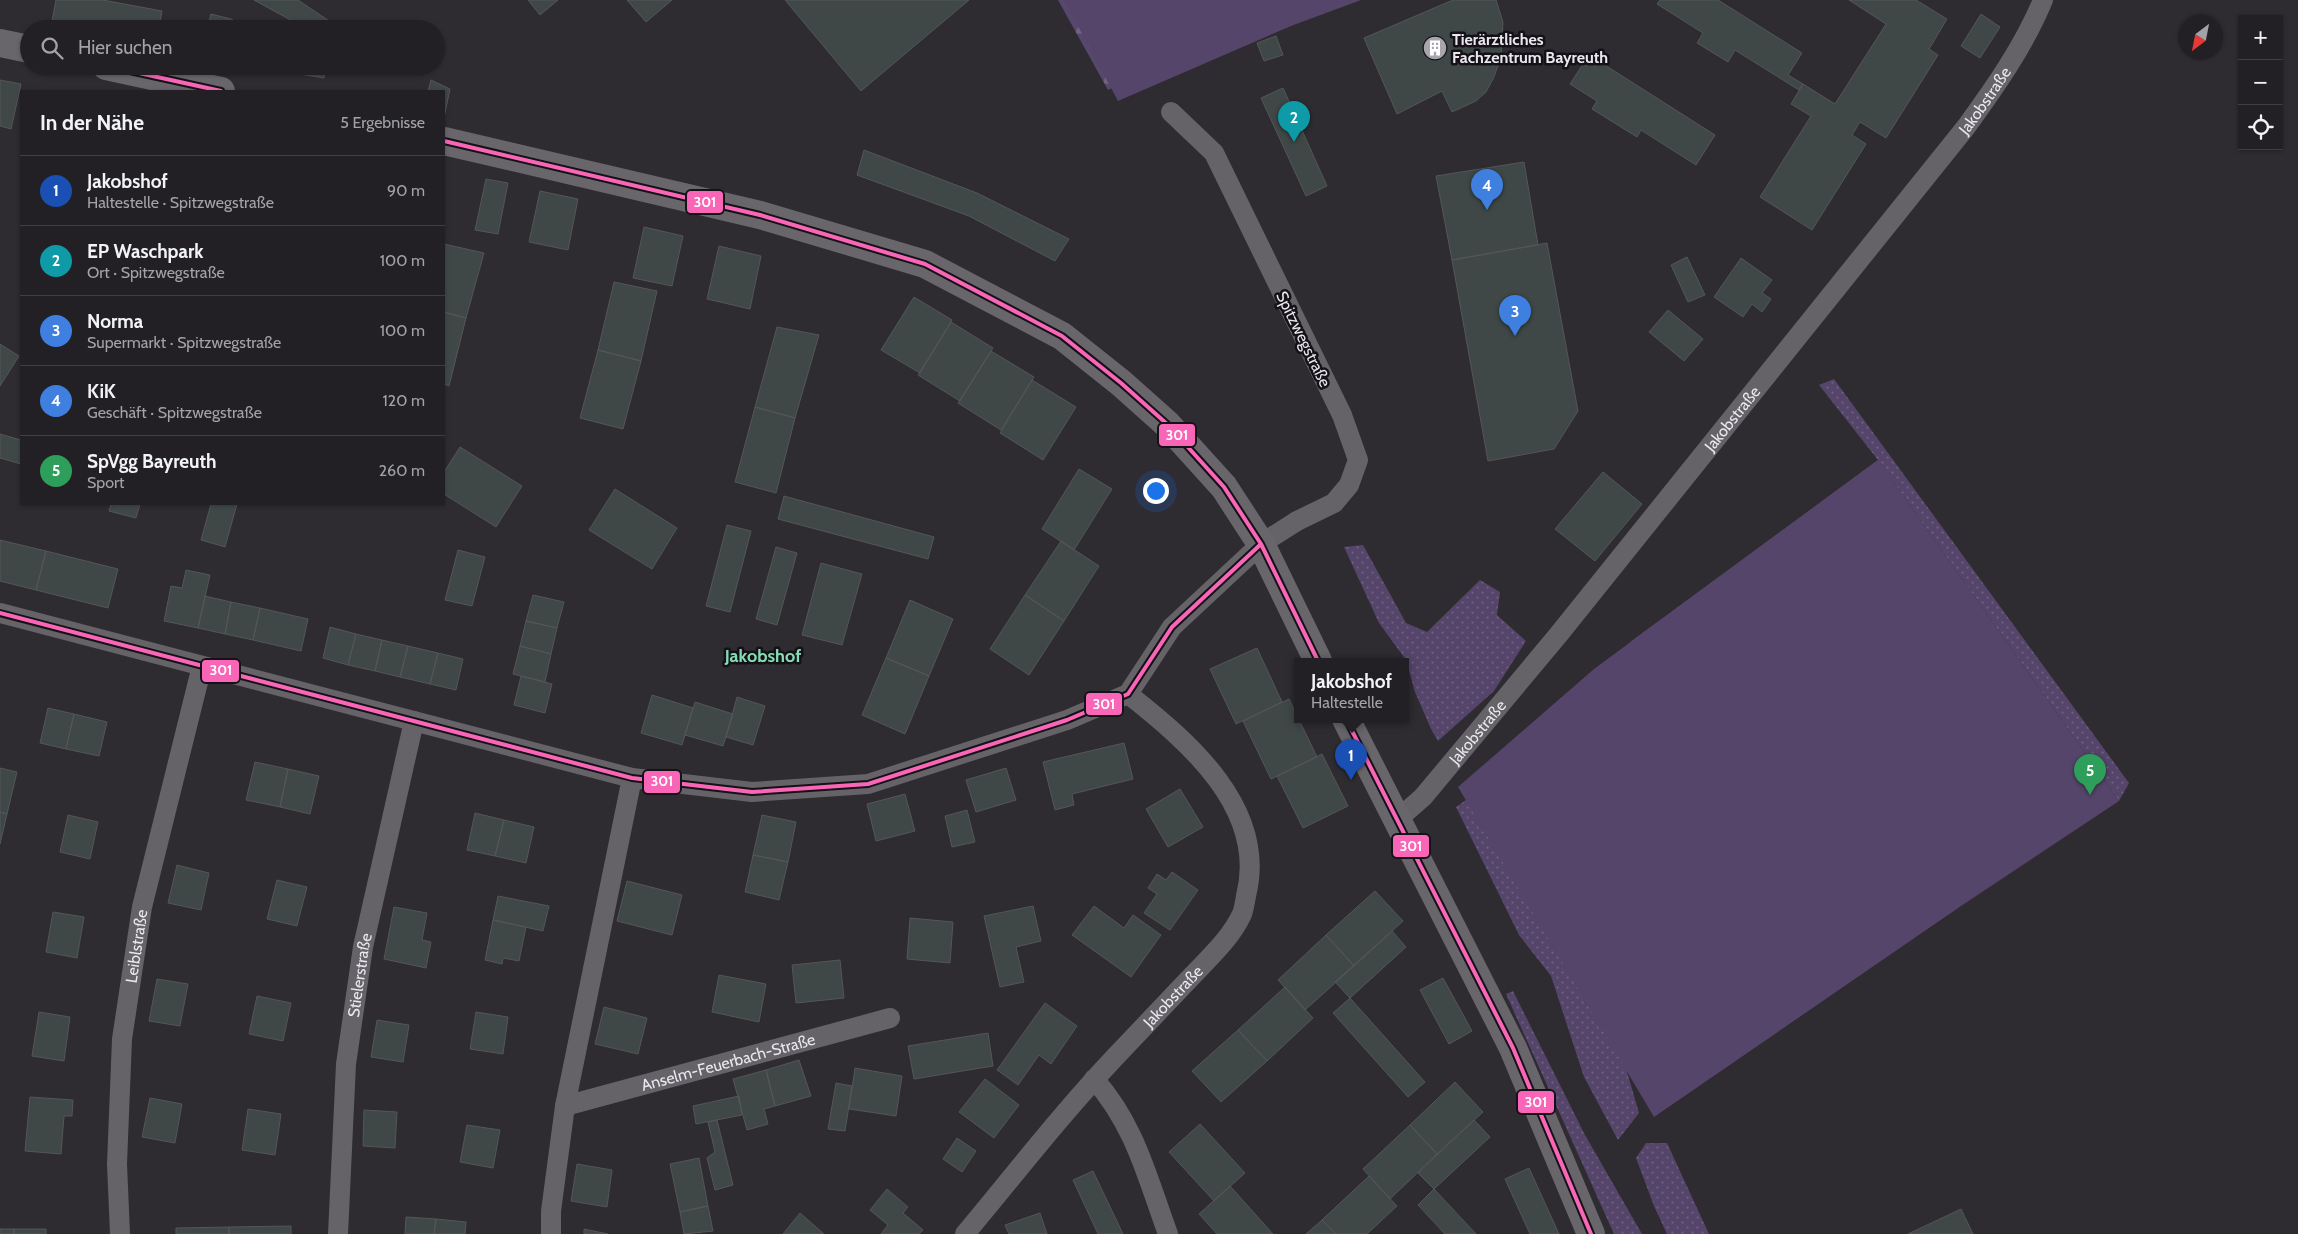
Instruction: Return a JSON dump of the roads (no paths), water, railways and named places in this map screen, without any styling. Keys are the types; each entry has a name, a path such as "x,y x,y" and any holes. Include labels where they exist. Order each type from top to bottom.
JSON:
{"street":[{"name":"Jakobstraße","path":"1398,819 1423,797 1556,638 1960,135 2003,76 2033,23 2043,0"},
{"path":"0,43 20,47"},
{"path":"147,75 216,90"},
{"name":"Spitzwegstraße","path":"1128,694 1172,627 1261,544 1297,520 1334,504 1349,485 1358,460 1342,415 1214,153 1171,112"},
{"path":"445,141 760,215 925,264 1062,336 1121,383 1167,424 1224,487 1261,544 1317,658"},
{"path":"0,613 632,778 752,792 868,784 1067,720 1128,694"},
{"name":"Leiblstraße","path":"120,1234 117,1164 122,1039 142,907 202,666"},
{"name":"Jakobstraße","path":"965,1234 1094,1079 1224,942 1242,914 1250,881 1250,854 1244,826 1228,794 1205,764 1170,727 1128,694"},
{"name":"Stielerstraße","path":"338,1234 346,1064 362,957 414,721"},
{"path":"1348,723 1513,1048 1591,1234"},
{"path":"551,1234 551,1211 565,1106 632,778"},
{"name":"Anselm-Feuerbach-Straße","path":"565,1106 890,1018"},
{"path":"1094,1079 1112,1099 1130,1130 1168,1234"}],"place":[{"name":"Tierärztliches Fachzentrum Bayreuth","path":"1435,48"},
{"name":"EP Waschpark","path":"1294,142"},
{"name":"KiK","path":"1487,210"},
{"name":"Norma","path":"1515,336"},
{"name":"Jakobshof","path":"1351,780"},
{"name":"SpVgg Bayreuth","path":"2090,795"}],"district":[{"name":"Jakobshof","path":"763,656"}]}
